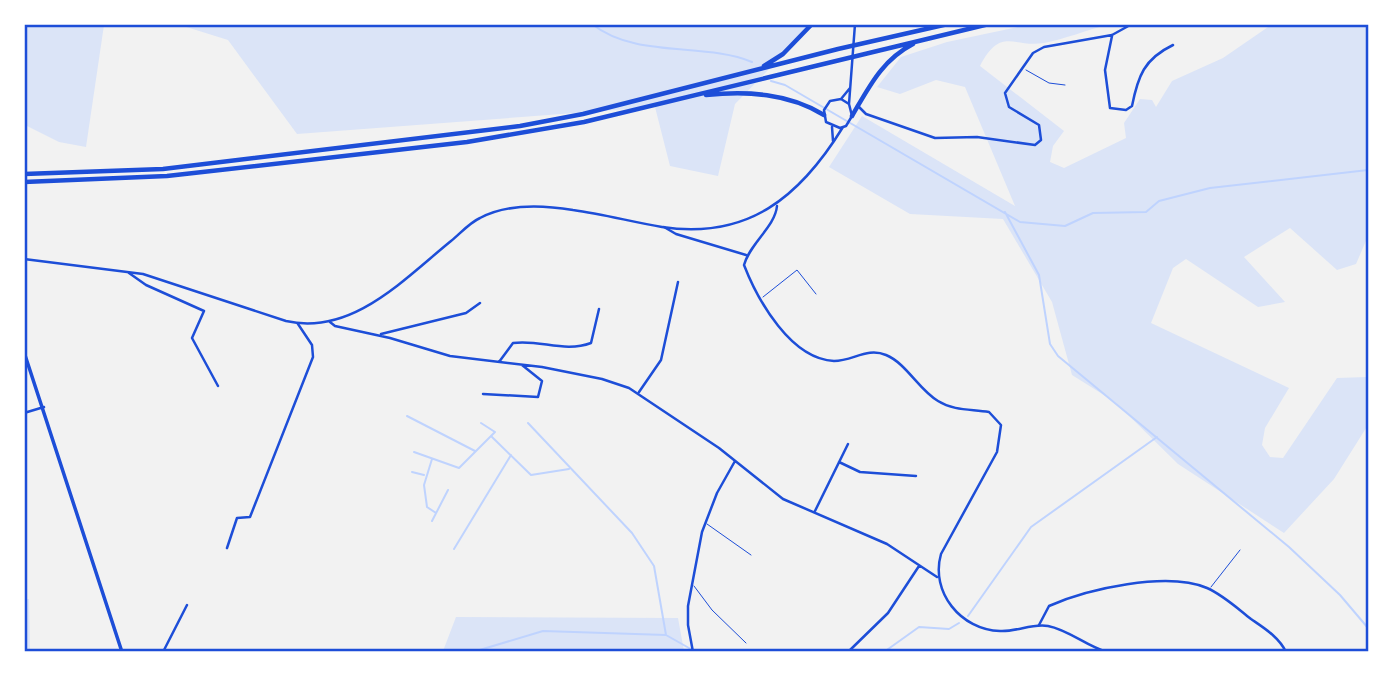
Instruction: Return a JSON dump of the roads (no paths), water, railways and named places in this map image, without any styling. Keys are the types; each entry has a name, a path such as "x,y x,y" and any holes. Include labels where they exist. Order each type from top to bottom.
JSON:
{"highway":[{"path":"760,69 783,54 812,24"},
{"path":"24,174 152,170 466,134 583,114 948,24"},
{"path":"24,182 167,176 456,144 584,122 989,24"},
{"path":"852,118 891,57 921,40"},
{"path":"692,97 759,93 796,101 824,113"}],"main road":[{"path":"24,352 122,652"}],"street":[{"path":"832,127 843,127 849,124 852,118 849,104 855,24"},
{"path":"858,106 866,114 934,138 978,137 1035,145 1041,140 1039,125 1009,107 1005,93 1033,53 1044,47 1112,35 1132,24"},
{"path":"1112,35 1105,80 1110,108 1119,110 1132,106 1140,73 1149,60 1172,45"},
{"path":"832,145 832,127 824,113 827,104 841,99 850,88"},
{"path":"841,99 849,104"},
{"path":"24,259 143,274 298,324 330,322 373,303 479,218 505,209 558,207 664,227 708,229 741,223 777,206 832,145 843,127"},
{"path":"777,206 775,215 746,255 744,265 761,298 790,340 813,356 836,361 870,351 888,355 936,401 955,409 989,412 1001,425 1000,446 942,554 937,577"},
{"path":"664,227 676,234 746,255"},
{"path":"126,272 146,285 204,311 192,338 218,386"},
{"path":"638,394 661,360 669,313 678,282"},
{"path":"378,335 466,313 480,303"},
{"path":"499,362 513,343 532,342 550,347 578,348 591,343 599,309"},
{"path":"330,322 341,328 378,335 450,356 602,379 638,394 735,461 783,499 887,544 937,577 955,610 973,625 1004,631 1039,625 1052,626 1083,643 1107,652"},
{"path":"228,548 237,518 250,517 313,358 312,345 298,324"},
{"path":"483,394 538,397 542,381 522,365"},
{"path":"24,414 44,407"},
{"path":"815,511 848,444"},
{"path":"693,652 688,625 702,532 717,493 735,461"},
{"path":"839,462 859,472 916,476"},
{"path":"24,498 24,520"},
{"path":"848,652 888,613 919,566"},
{"path":"1039,625 1049,606 1103,589 1171,582 1209,589 1280,642 1286,652"},
{"path":"163,652 187,605"}],"lane":[{"path":"1022,67 1049,83 1065,85"},
{"path":"761,298 797,270 816,294"},
{"path":"706,523 751,555"},
{"path":"1209,589 1240,550"},
{"path":"694,586 712,610 746,643"}],"waterway":[{"path":"592,24 629,42 733,56 752,62"},
{"path":"771,81 785,85 1020,222 1065,226 1093,213 1146,212 1159,201 1210,188 1368,170"},
{"path":"1005,212 1039,275 1050,344 1058,356 1289,547 1340,595 1368,628"},
{"path":"407,416 475,451"},
{"path":"481,423 495,432 491,436"},
{"path":"528,423 632,533 654,566 666,635"},
{"path":"414,452 459,468 491,436 531,475 569,469"},
{"path":"968,616 1031,527 1157,437"},
{"path":"454,549 511,455"},
{"path":"432,459 424,485 427,507 436,513"},
{"path":"412,472 424,475"},
{"path":"432,521 448,490"},
{"path":"884,652 919,627 949,629 959,623"},
{"path":"473,652 543,631 666,635 696,652"}]}
